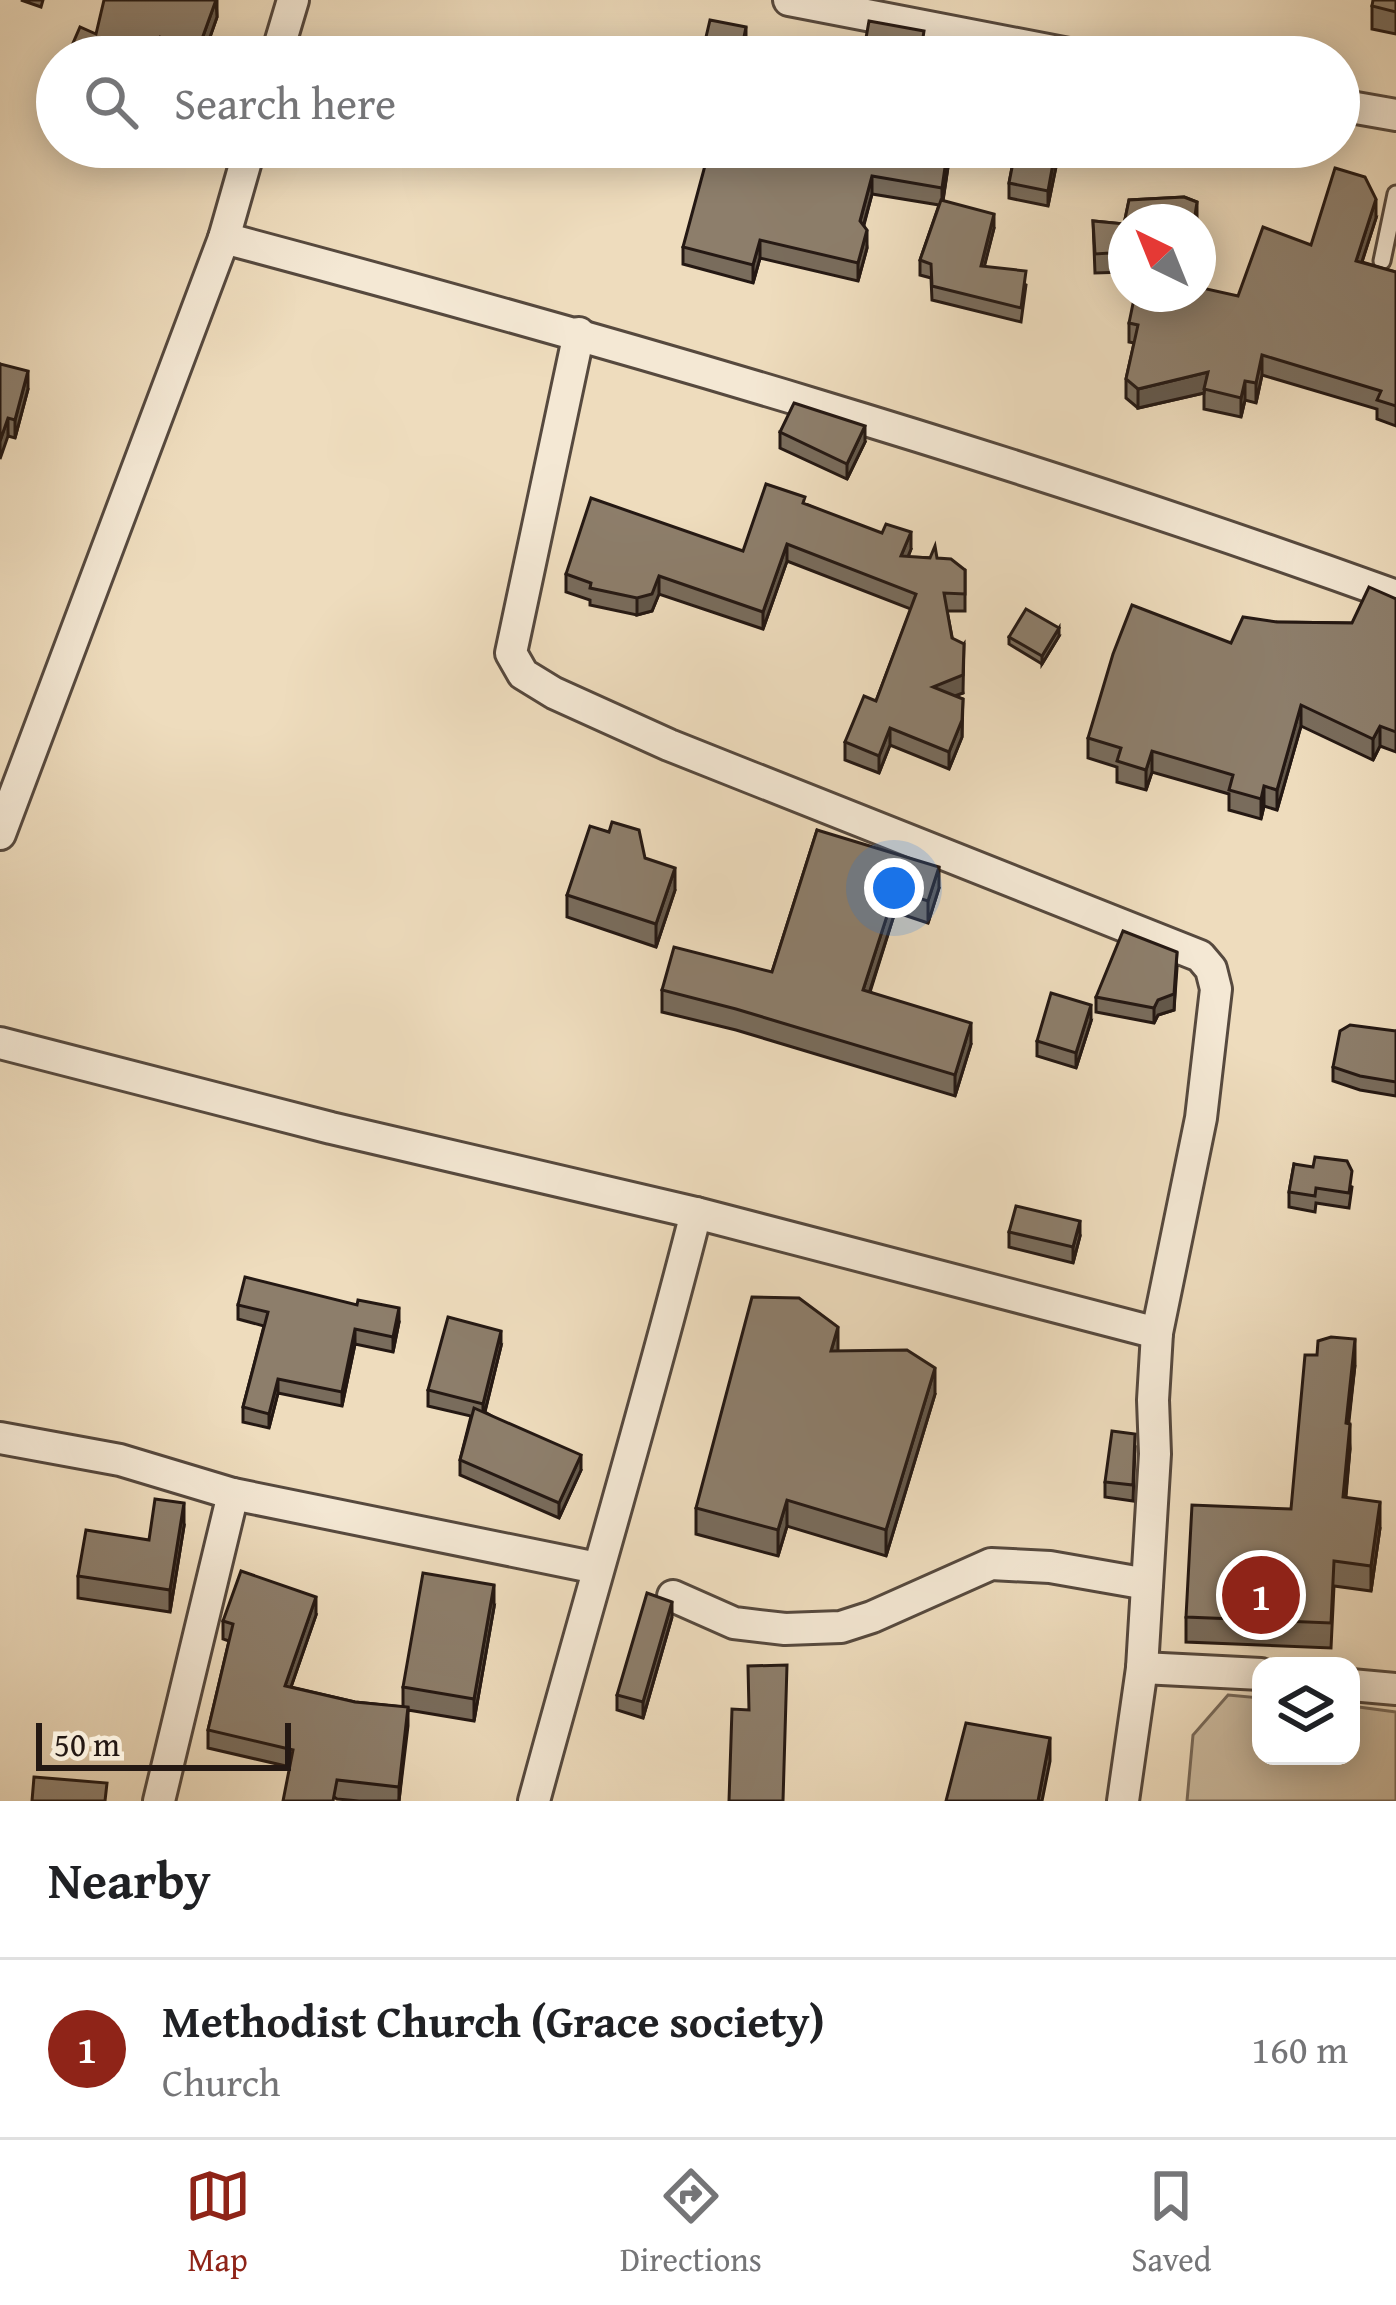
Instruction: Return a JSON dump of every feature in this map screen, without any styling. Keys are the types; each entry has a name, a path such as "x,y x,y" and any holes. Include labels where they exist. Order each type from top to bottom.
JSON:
{"street":[{"path":"282,36 293,0"},
{"path":"789,0 975,36"},
{"path":"1360,109 1396,116"},
{"path":"0,834 224,238 244,168"},
{"path":"224,238 579,333 1085,490 1396,596"},
{"path":"579,333 514,636 512,653 523,674 669,745 1134,928 1200,956 1211,969 1216,989 1202,1118 1157,1333 1142,1668 1123,1801"},
{"path":"0,1043 309,1123 696,1213 1157,1333"},
{"path":"534,1801 597,1568 642,1425 696,1213"},
{"path":"0,1438 120,1460 233,1494 597,1568"},
{"path":"158,1801 233,1494"},
{"path":"673,1596 734,1623 785,1630 841,1627 991,1564 1051,1567 1147,1584"},
{"path":"1142,1668 1252,1674"},
{"path":"1360,1685 1396,1689"}],"lane":[{"path":"1382,261 1396,194"}],"shaded area":[{"path":"1228,1695 1252,1697 1252,1765 1360,1765 1360,1707 1396,1712 1396,1801 1187,1801 1193,1735"}],"building":[{"path":"104,0 216,0 203,36 76,36 80,27 96,34"},
{"path":"1373,0 1396,0 1396,12 1372,6"},
{"path":"710,20 746,27 744,36 706,36"},
{"path":"869,21 924,31 923,36 866,36"},
{"path":"704,168 945,168 942,188 872,176 860,221 867,230 858,263 760,240 753,265 683,247"},
{"path":"1012,168 1052,168 1048,191 1009,183"},
{"path":"1335,168 1365,177 1376,199 1356,261 1396,272 1396,406 1377,400 1381,391 1262,355 1256,383 1245,381 1241,398 1204,389 1208,372 1138,389 1126,379 1138,325 1129,323 1131,312 1216,312 1216,291 1238,296 1263,227 1311,245"},
{"path":"1184,197 1197,202 1128,204 1129,200"},
{"path":"941,200 994,214 981,266 1026,271 1021,308 932,286 931,264 920,260"},
{"path":"1093,221 1108,222 1108,253 1095,254"},
{"path":"0,364 28,371 15,420 8,418 0,441"},
{"path":"794,403 865,426 847,464 780,432"},
{"path":"766,484 882,533 886,524 911,532 901,556 930,558 935,546 937,558 951,559 965,570 965,594 944,593 952,638 964,644 963,675 933,687 963,699 962,720 949,752 890,728 879,756 845,742 864,696 876,701 916,594 787,544 763,612 659,576 652,594 637,598 590,588 591,583 566,574 591,498 743,551"},
{"path":"1369,587 1396,599 1396,732 1380,726 1373,739 1301,705 1277,790 1264,786 1261,799 1229,790 1233,775 1152,751 1146,770 1117,761 1121,748 1088,738 1132,605 1231,643 1243,617 1352,623"},
{"path":"1026,609 1059,628 1042,656 1009,637"},
{"path":"612,822 639,830 645,858 675,868 656,924 567,895 590,826 609,832"},
{"path":"817,830 939,867 928,901 895,891 863,990 971,1023 955,1075 662,990 674,947 772,972"},
{"path":"1123,931 1177,952 1174,994 1158,1000 1154,1008 1096,997"},
{"path":"1051,993 1091,1005 1076,1053 1037,1041"},
{"path":"1350,1025 1396,1031 1396,1082 1333,1067 1340,1031"},
{"path":"1315,1157 1347,1161 1352,1171 1349,1193 1316,1188 1315,1196 1289,1192 1294,1164 1313,1167"},
{"path":"1016,1206 1080,1221 1073,1247 1009,1232"},
{"path":"245,1277 357,1305 358,1300 399,1308 393,1337 355,1329 342,1392 278,1379 269,1414 243,1407 268,1312 238,1305"},
{"path":"752,1297 799,1298 838,1327 831,1351 907,1350 935,1368 886,1530 787,1500 778,1530 696,1508"},
{"path":"448,1317 501,1331 483,1404 428,1390"},
{"path":"1355,1339 1343,1497 1380,1502 1371,1566 1334,1561 1331,1623 1186,1617 1192,1505 1291,1509 1305,1355 1317,1355 1318,1341"},
{"path":"474,1408 581,1455 559,1503 460,1460"},
{"path":"1112,1431 1135,1434 1133,1485 1105,1482"},
{"path":"155,1499 184,1503 170,1590 78,1576 86,1530 149,1540"},
{"path":"241,1571 316,1597 285,1686 355,1702 408,1707 399,1787 337,1780 333,1801 283,1801 293,1750 208,1730 233,1624 223,1621"},
{"path":"423,1573 494,1585 474,1699 403,1687"},
{"path":"647,1593 672,1602 643,1702 617,1695"},
{"path":"787,1665 783,1801 729,1801 732,1709 749,1710 748,1666"},
{"path":"966,1723 1050,1738 1038,1801 946,1801"},
{"path":"34,1777 107,1783 105,1801 32,1801"}],"place":[{"name":"Methodist Church (Grace society)","path":"1261,1595"}]}
